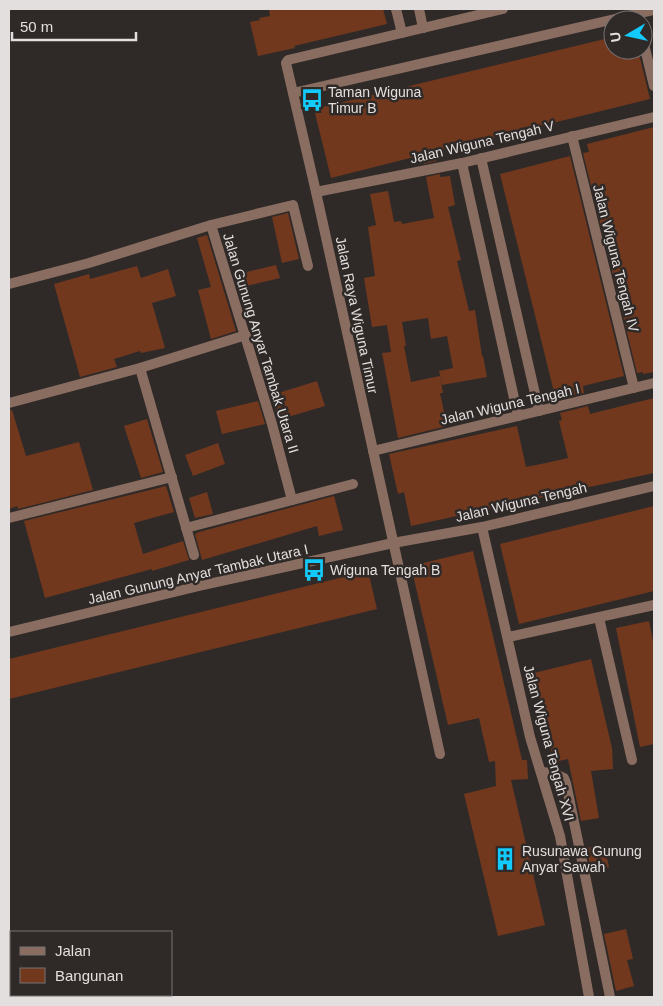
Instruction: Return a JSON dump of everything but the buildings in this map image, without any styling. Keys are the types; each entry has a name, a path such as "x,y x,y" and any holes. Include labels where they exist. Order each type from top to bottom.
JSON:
{"street":[{"path":"396,9 402,33"},
{"path":"419,9 424,28"},
{"name":"Jalan Raya Wiguna Timur","path":"393,544 286,62 503,9"},
{"path":"293,93 603,25"},
{"path":"648,60 654,86"},
{"name":"Jalan Wiguna Tengah V","path":"316,192 462,163 654,117"},
{"name":"Jalan Wiguna Tengah IV","path":"572,136 634,388"},
{"path":"481,158 539,411"},
{"path":"462,163 518,416"},
{"path":"211,224 293,205 308,266"},
{"name":"Jalan Gunung Anyar Tambak Utara II","path":"9,284 89,263 211,224 246,335 292,500"},
{"path":"9,404 140,368 246,335"},
{"path":"140,368 194,555"},
{"name":"Jalan Wiguna Tengah I","path":"373,451 654,383"},
{"path":"9,518 172,477"},
{"path":"186,528 353,484"},
{"name":"Jalan Wiguna Tengah","path":"393,544 482,527 654,486"},
{"name":"Jalan Wiguna Tengah XVI","path":"482,527 530,736 560,836 589,997"},
{"path":"393,544 440,754"},
{"name":"Jalan Gunung Anyar Tambak Utara I","path":"9,632 208,584 393,544"},
{"path":"508,637 654,605"},
{"path":"600,618 632,760"},
{"path":"541,772 553,772 564,778 566,783 610,997"}],"place":[{"name":"Taman Wiguna Timur B","path":"312,100"},
{"name":"Wiguna Tengah B","path":"314,570"},
{"name":"Rusunawa Gunung Anyar Sawah","path":"505,859"}]}
